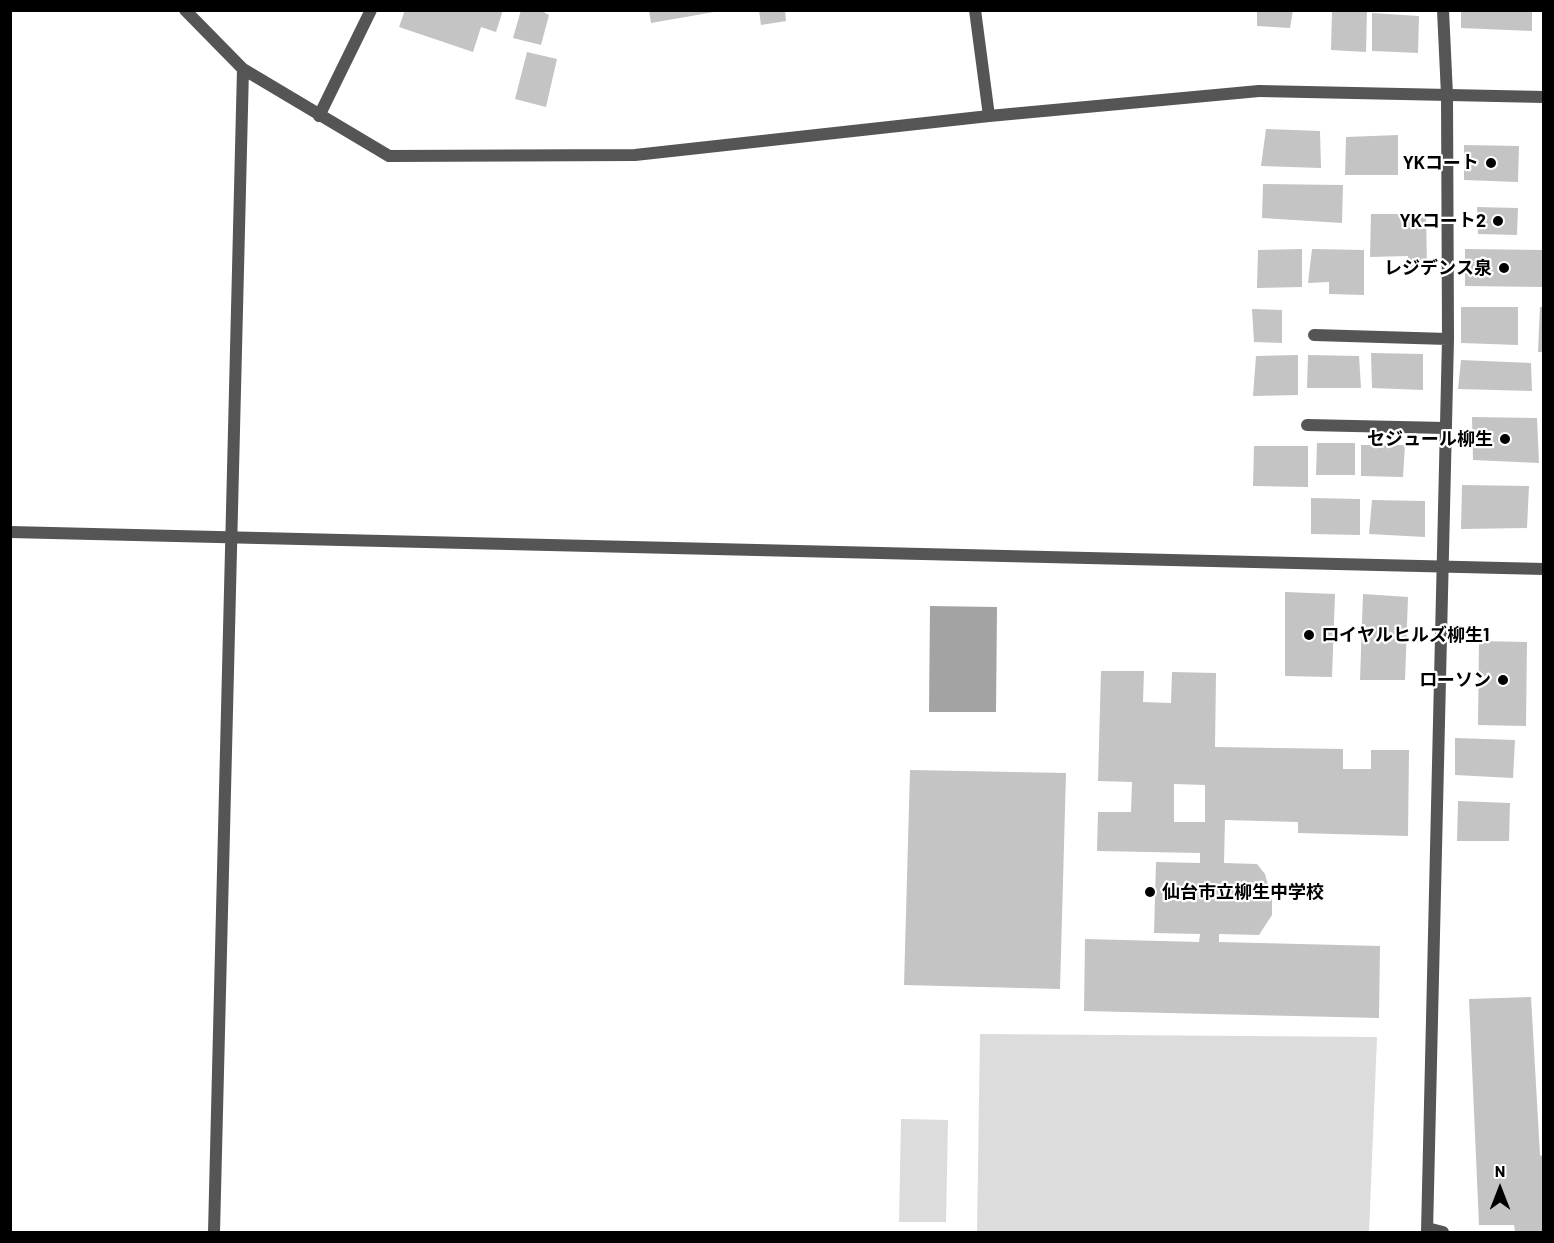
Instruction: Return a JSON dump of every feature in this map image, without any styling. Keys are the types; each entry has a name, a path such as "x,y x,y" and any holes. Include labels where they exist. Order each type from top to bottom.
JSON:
{"street":[{"path":"185,10 243,69 389,156 635,155 989,116 1259,91 1544,97"},
{"path":"319,116 371,10"},
{"path":"975,10 989,116"},
{"path":"1433,1231 1441,568 1448,339 1447,95 1443,10"},
{"path":"214,1233 243,69"},
{"path":"1314,335 1448,339"},
{"path":"1307,425 1445,428"},
{"path":"10,532 1544,569"}],"shaded area":[{"path":"930,606 997,607 996,712 929,712"},
{"path":"980,1034 1377,1037 1369,1232 977,1232"},
{"path":"901,1119 948,1120 946,1222 899,1222"}],"building":[{"path":"405,10 503,10 496,32 481,27 473,52 399,27"},
{"path":"521,10 540,10 549,15 541,45 513,38"},
{"path":"649,10 713,10 714,12 651,23"},
{"path":"759,10 785,10 786,21 761,25"},
{"path":"1257,10 1293,10 1290,28 1257,26"},
{"path":"1332,10 1367,10 1366,52 1331,50"},
{"path":"1461,10 1532,10 1532,31 1461,28"},
{"path":"1372,13 1419,16 1418,53 1372,51"},
{"path":"527,52 557,59 546,107 515,99"},
{"path":"1266,129 1320,131 1321,168 1261,166"},
{"path":"1398,135 1398,175 1345,175 1346,137"},
{"name":"YKコート","path":"1464,145 1519,146 1518,182 1464,180"},
{"path":"1263,184 1343,185 1342,223 1262,218"},
{"name":"YKコート2","path":"1477,207 1518,208 1517,235 1478,234"},
{"path":"1371,214 1426,214 1427,266 1408,268 1408,256 1370,257"},
{"path":"1302,249 1302,287 1257,288 1258,250"},
{"path":"1312,249 1364,250 1364,295 1329,294 1329,282 1308,283"},
{"name":"レジデンス泉","path":"1465,249 1544,250 1544,287 1465,286"},
{"path":"1461,307 1518,307 1518,345 1461,343"},
{"path":"1540,307 1544,307 1544,352 1538,352"},
{"path":"1252,309 1282,310 1282,343 1254,342"},
{"path":"1371,353 1423,354 1423,390 1372,388"},
{"path":"1298,355 1298,395 1253,396 1256,356"},
{"path":"1308,355 1359,356 1361,388 1307,388"},
{"path":"1461,360 1531,363 1532,391 1458,389"},
{"name":"セジュール柳生","path":"1472,417 1537,418 1539,463 1473,460"},
{"path":"1317,443 1355,443 1355,475 1316,475"},
{"path":"1361,445 1405,445 1403,477 1361,476"},
{"path":"1254,446 1308,446 1308,487 1253,486"},
{"path":"1462,485 1529,486 1527,528 1461,529"},
{"path":"1311,498 1360,499 1360,535 1311,534"},
{"path":"1372,500 1425,501 1425,537 1369,534"},
{"name":"ロイヤルヒルズ柳生1","path":"1285,592 1335,594 1332,677 1285,676"},
{"path":"1363,594 1408,597 1405,680 1360,680"},
{"path":"1479,641 1527,642 1526,726 1478,725"},
{"path":"1101,671 1144,671 1143,702 1171,703 1172,672 1216,673 1215,747 1343,749 1343,769 1371,769 1371,750 1409,750 1408,836 1298,833 1298,822 1225,820 1224,863 1257,864 1265,874 1272,900 1272,915 1259,935 1219,934 1219,942 1380,946 1379,1018 1084,1011 1085,939 1199,942 1200,934 1154,933 1156,862 1200,863 1200,853 1097,851 1098,812 1131,812 1132,782 1098,781","holes":["1174,784 1205,785 1205,822 1174,822"]},
{"path":"1455,738 1515,740 1513,778 1455,775"},
{"path":"910,770 1066,773 1060,989 904,985"},
{"path":"1458,801 1510,803 1509,841 1457,841"},
{"path":"1531,997 1540,1155 1544,1157 1544,1232 1515,1232 1514,1225 1479,1225 1469,999"}],"place":[{"name":"YKコート","path":"1491,163"},
{"name":"YKコート2","path":"1498,221"},
{"name":"レジデンス泉","path":"1504,268"},
{"name":"セジュール柳生","path":"1505,439"},
{"name":"ロイヤルヒルズ柳生1","path":"1309,635"},
{"name":"ローソン","path":"1503,680"},
{"name":"仙台市立柳生中学校","path":"1150,892"}]}
